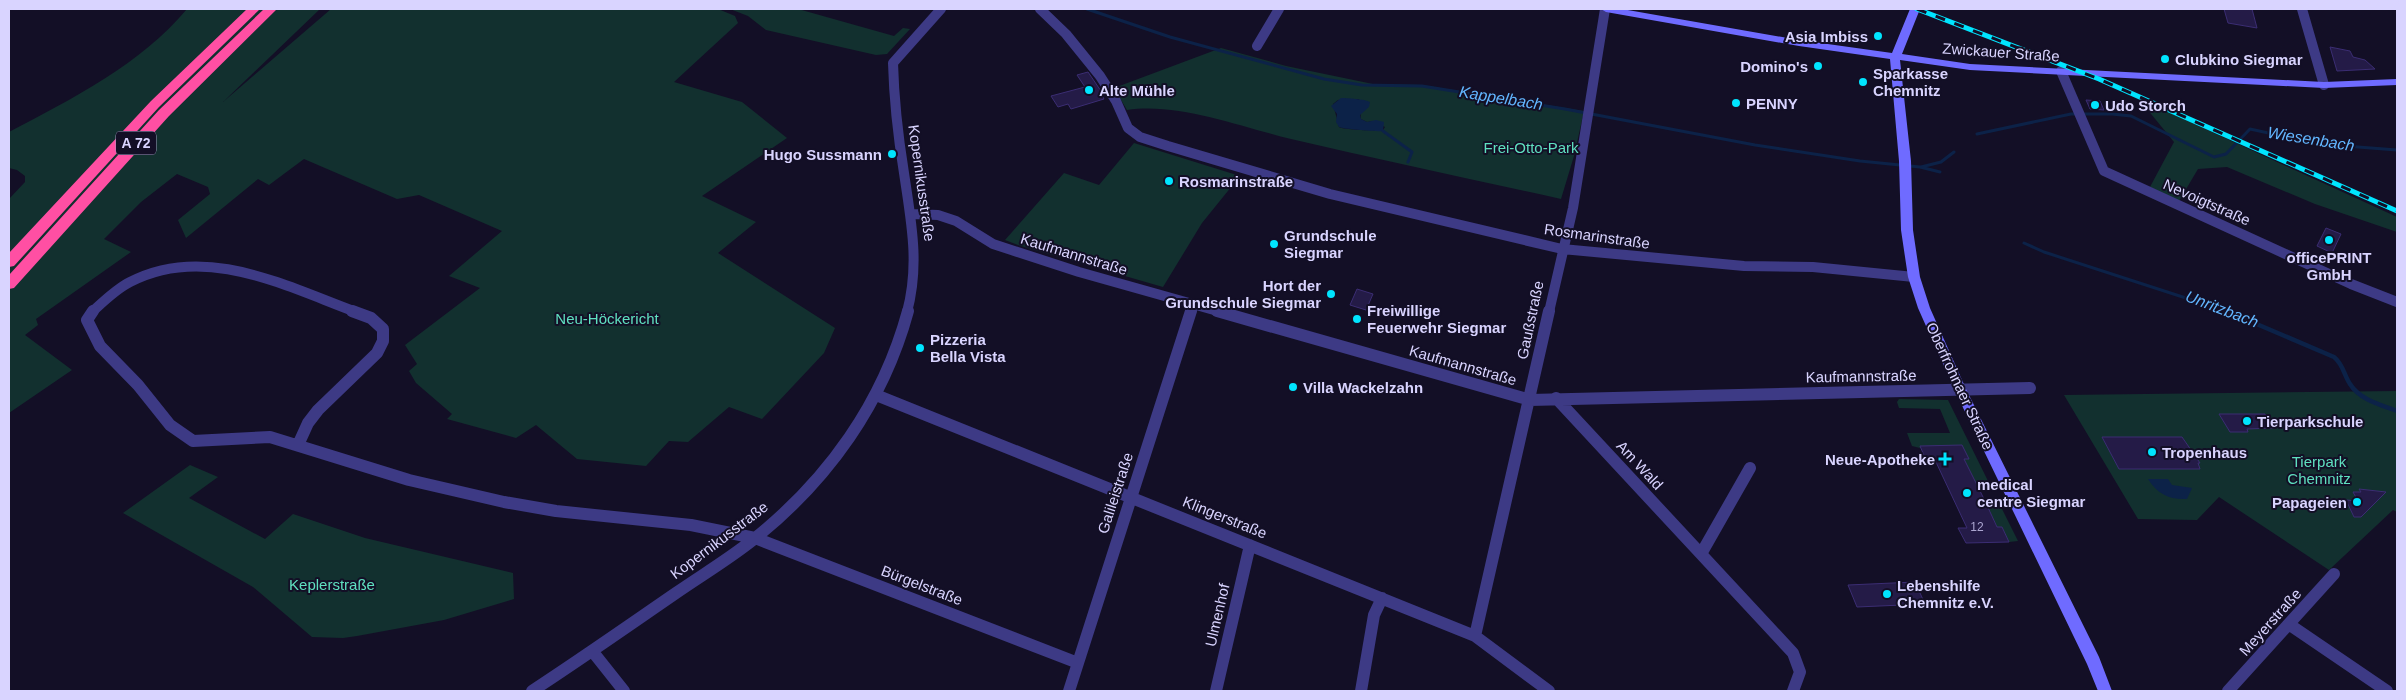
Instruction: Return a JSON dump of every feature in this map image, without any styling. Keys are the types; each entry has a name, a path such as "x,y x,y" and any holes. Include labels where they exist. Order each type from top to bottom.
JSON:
{"highway":[{"name":"A 72","path":"9,262 155,104 254,9"},
{"name":"A 72","path":"9,284 164,113 271,9"}],"main road":[{"name":"Zwickauer Straße","path":"1606,9 1895,58 1970,67 2324,85 2397,82"},
{"path":"1895,58 1915,9"},
{"name":"Oberfrohnaer Straße","path":"1895,58 1906,164 1907,230 1914,277 1924,308 1960,389 2094,662 2105,691"}],"street":[{"name":"Kopernikusstraße","path":"532,691 593,652 755,538 834,459 851,436 876,395 900,341 911,292 915,263 912,214 904,176 893,88 893,63 941,9"},
{"name":"Rosmarinstraße","path":"1040,9 1053,20 1092,65 1122,114 1128,128 1140,137 1168,146 1330,194 1562,249 1618,256 1744,266 1813,267 1914,277"},
{"path":"1257,46 1279,9"},
{"name":"Gaußstraße","path":"1475,636 1530,400 1573,203 1606,9"},
{"path":"2302,9 2324,85"},
{"name":"Nevoigtstraße","path":"2061,71 2104,171 2351,284 2397,302"},
{"name":"Kaufmannstraße","path":"912,214 938,215 956,222 993,244 1079,272 1530,400 2030,388"},
{"path":"298,445 308,423 318,410 377,353 383,341 383,329 371,318 224,266 155,271 130,282 91,313 87,320 88,325 100,346 138,385 170,425 185,436 200,442 265,437 298,445 397,476 496,501 556,511 690,525 755,538"},
{"name":"Galileistraße","path":"1069,691 1193,304"},
{"name":"Klingerstraße","path":"876,395 1475,636 1549,691"},
{"name":"Am Wald","path":"1556,398 1798,660 1801,675 1794,691"},
{"path":"1701,554 1750,468"},
{"name":"Bürgelstraße","path":"755,538 1078,663"},
{"name":"Ulmenhof","path":"1216,691 1250,545"},
{"name":"Meyerstraße","path":"2228,691 2290,625 2334,574"},
{"path":"1361,691 1374,615 1382,598"},
{"path":"2290,625 2387,691"},
{"path":"593,652 624,691"}],"green space":[{"name":"Neu-Höckericht","path":"187,9 320,9 223,102 331,9 718,9 735,16 738,23 674,82 742,102 787,138 702,196 756,222 718,253 835,328 824,353 762,419 729,407 688,442 669,441 646,466 577,459 536,425 516,438 447,419 452,414 416,383 409,371 417,364 405,345 480,288 449,276 502,231 419,195 397,199 304,159 269,185 258,179 186,238 178,220 210,194 208,187 177,174 141,202 104,239 131,252 36,319 38,325 25,335 72,370 9,413 9,199 25,182 25,176 17,170 9,168 9,132 57,107 104,79 149,47"},
{"path":"730,9 798,9 894,36 903,28 910,29 887,54 876,55 766,30 748,16"},
{"name":"Frei-Otto-Park","path":"1221,48 1286,66 1373,84 1422,85 1584,111 1574,156 1561,199 1291,139 1188,112 1147,108 1127,110 1114,88","holes":["1359,99 1361,119 1367,122 1373,121 1385,127 1383,130 1354,130 1339,127 1333,104 1338,100"]},
{"path":"2138,98 2397,217 2397,232 2315,204 2227,167 2198,169 2179,201 2150,187 2174,142"},
{"path":"1134,143 1240,176 1202,223 1163,287 1005,240 1064,173 1099,185"},
{"name":"Tierpark Chemnitz","path":"2397,391 2397,512 2393,510 2329,570 2219,497 2197,520 2138,519 2064,395"},
{"path":"1899,399 1948,400 1989,483 1976,483 1964,459 1912,446 1907,433 1950,433 1940,409 1899,408 1897,402"},
{"name":"Keplerstraße","path":"190,465 218,477 189,498 265,539 293,514 365,538 513,573 514,599 444,620 343,638 312,637 253,587 123,513"},
{"path":"1985,501 1998,501 2018,541 2009,542 2002,527 1997,527"}],"water":[{"path":"1341,98 1360,99 1370,102 1369,107 1360,115 1361,119 1367,122 1376,120 1384,122 1383,131 1339,127 1336,122 1337,114 1331,106"},
{"path":"2148,479 2168,479 2172,485 2192,488 2187,499 2170,497 2156,489"}],"building":[{"path":"2224,9 2252,9 2257,28 2228,23"},
{"path":"2330,47 2350,51 2353,57 2365,60 2375,69 2337,71"},
{"name":"Alte Mühle","path":"1088,72 1103,94 1101,94 1104,99 1071,109 1068,104 1058,107 1051,96 1085,87 1077,75"},
{"name":"Udo Storch","path":"2086,100 2100,101 2104,110 2090,109"},
{"name":"officePRINT GmbH","path":"2326,228 2341,234 2332,253 2317,246"},
{"path":"1357,289 1373,294 1366,310 1350,305"},
{"name":"Tierparkschule","path":"2219,414 2265,414 2274,428 2247,429 2248,432 2230,432"},
{"name":"Tropenhaus","path":"2102,437 2182,437 2200,463 2198,463 2200,469 2119,469"},
{"name":"medical centre Siegmar","path":"1962,445 1969,459 1964,459 1997,527 2002,527 2009,542 1966,543 1958,528 1967,528 1935,460 1926,460 1920,446"},
{"name":"Papageien","path":"2359,489 2386,492 2361,517 2354,517 2346,500 2358,501 2353,492 2361,492"},
{"name":"Lebenshilfe Chemnitz e.V.","path":"1915,582 1925,604 1857,607 1848,585"}],"waterway":[{"name":"Kappelbach","path":"1087,9 1170,37 1324,79 1362,85 1422,86 1565,109 1755,145 1860,161 1920,167 1940,172"},
{"name":"Wiesenbach","path":"1977,134 2071,114 2112,114 2131,116 2214,157 2226,154 2250,129 2319,144 2397,150"},
{"path":"1383,131 1412,152 1408,162"},
{"name":"Wiesenbach","path":"1921,167 1941,162 1954,152"},
{"name":"Unritzbach","path":"2024,243 2044,252 2226,311"},
{"name":"Unritzbach","path":"2226,311 2334,357 2354,390 2371,401 2397,411"}],"railway":[{"path":"1917,9 2099,79 2397,211"}],"place":[{"name":"Asia Imbiss","path":"1878,36"},
{"name":"Clubkino Siegmar","path":"2165,59"},
{"name":"Domino's","path":"1818,66"},
{"name":"Sparkasse Chemnitz","path":"1863,82"},
{"name":"Alte Mühle","path":"1089,90"},
{"name":"PENNY","path":"1736,103"},
{"name":"Udo Storch","path":"2095,105"},
{"name":"Hugo Sussmann","path":"892,154"},
{"name":"Rosmarinstraße","path":"1169,181"},
{"name":"officePRINT GmbH","path":"2329,240"},
{"name":"Grundschule Siegmar","path":"1274,244"},
{"name":"Hort der Grundschule Siegmar","path":"1331,294"},
{"name":"Freiwillige Feuerwehr Siegmar","path":"1357,319"},
{"name":"Pizzeria Bella Vista","path":"920,348"},
{"name":"Villa Wackelzahn","path":"1293,387"},
{"name":"Tierparkschule","path":"2247,421"},
{"name":"Tropenhaus","path":"2152,452"},
{"name":"Neue-Apotheke","path":"1945,459"},
{"name":"medical centre Siegmar","path":"1967,493"},
{"name":"Papageien","path":"2357,502"},
{"name":"Lebenshilfe Chemnitz e.V.","path":"1887,594"}]}
